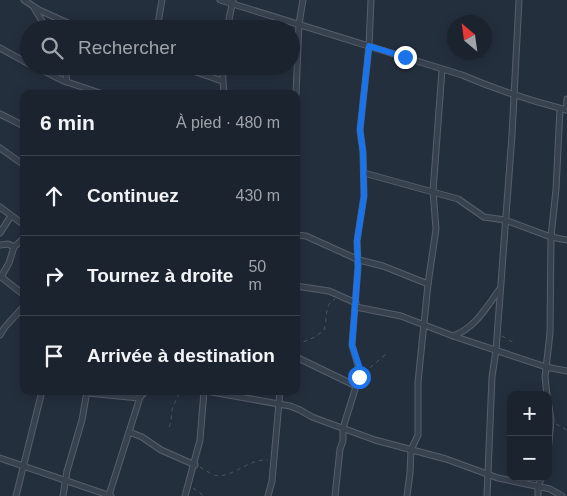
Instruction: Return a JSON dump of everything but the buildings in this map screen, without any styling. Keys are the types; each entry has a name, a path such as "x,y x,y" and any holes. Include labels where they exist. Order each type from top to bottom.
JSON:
{"street":[{"path":"24,0 62,20"},
{"path":"159,20 162,0"},
{"path":"220,0 233,2 244,9 284,20"},
{"path":"300,20 303,0"},
{"path":"335,496 340,450 343,441 342,428 360,369 352,345 359,260 357,241 364,196 360,130 369,46 371,0"},
{"path":"487,496 492,377 496,350 515,96 519,0"},
{"path":"229,20 233,2"},
{"path":"32,5 41,20"},
{"path":"300,24 462,75 515,96 564,110"},
{"path":"0,48 20,59"},
{"path":"407,496 411,450 418,436 418,382 428,284 436,229 433,191 442,70"},
{"path":"53,75 91,90"},
{"path":"65,75 67,82"},
{"path":"205,75 222,81"},
{"path":"222,75 223,90"},
{"path":"296,90 297,75"},
{"path":"547,391 545,377 550,333 551,237 564,110 567,99"},
{"path":"0,114 20,124"},
{"path":"0,148 20,162"},
{"path":"364,173 458,198 484,217 505,220 551,237 567,240"},
{"path":"0,207 20,222"},
{"path":"0,233 11,216"},
{"path":"300,235 306,236 359,260 384,266 428,284"},
{"path":"20,242 14,247 9,263 0,276 20,292"},
{"path":"0,245 8,244 14,247"},
{"path":"300,287 329,291 356,305 401,316 452,336 546,367 567,372"},
{"path":"452,336 462,333 476,321 500,288"},
{"path":"0,335 4,327 20,310"},
{"path":"300,359 356,386"},
{"path":"16,496 25,466 41,395"},
{"path":"63,496 65,479 79,434 86,395"},
{"path":"113,395 139,398"},
{"path":"0,458 110,496 140,395"},
{"path":"139,398 142,395"},
{"path":"185,496 202,429 205,395"},
{"path":"228,395 279,404 300,410 312,417 342,428 446,459 487,474 550,489 562,496"},
{"path":"268,496 274,460 280,395"},
{"path":"129,432 142,437 161,450 194,465"},
{"path":"538,496 540,481"}],"path":[{"path":"300,344 324,330 328,307 331,301 341,296"},
{"path":"497,333 514,343"},
{"path":"359,377 386,354"},
{"path":"169,427 172,420 171,413 178,395"},
{"path":"552,421 567,430"},
{"path":"194,465 214,475 221,476 252,462 264,459 274,460"},
{"path":"188,486 204,496"}],"route":[{"path":"359,377 360,369 352,345 359,260 358,228 364,196 363,152 360,130 369,46 405,57"}]}
